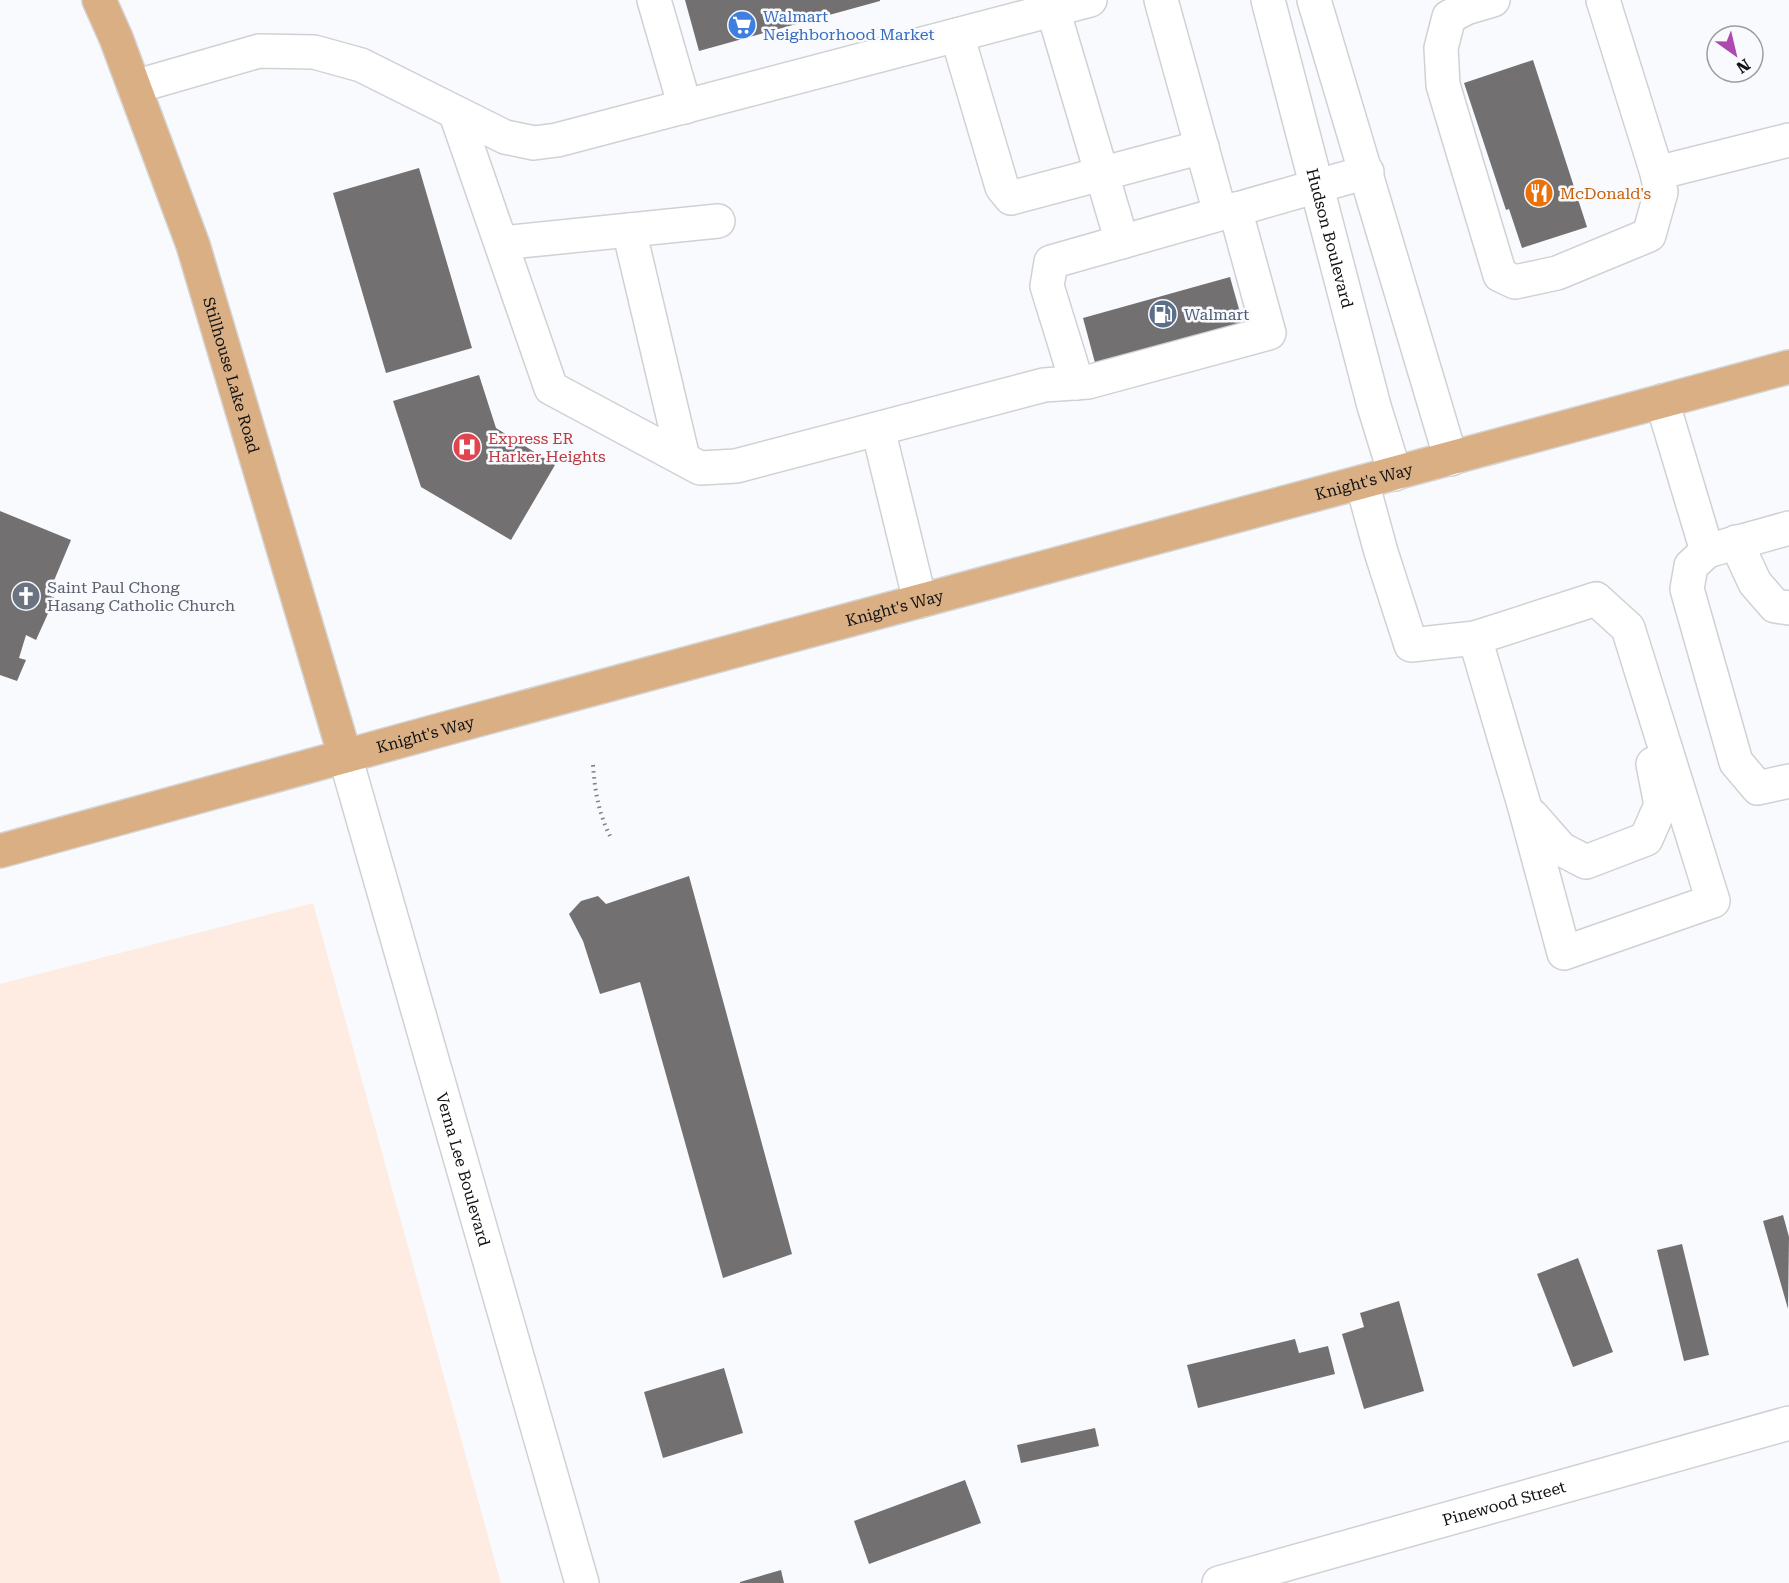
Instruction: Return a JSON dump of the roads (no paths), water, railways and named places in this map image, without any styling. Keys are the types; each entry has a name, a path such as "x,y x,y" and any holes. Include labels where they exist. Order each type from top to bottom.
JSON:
{"main road":[{"name":"Stillhouse Lake Road","path":"99,0 193,245 345,756"},
{"name":"Knight's Way","path":"0,851 1789,367"}],"street":[{"path":"654,0 685,107"},
{"path":"456,114 551,388 700,468 736,466 1044,385 1088,382 1269,333 1228,211 1202,147 1161,0"},
{"name":"Hudson Boulevard","path":"1268,0 1374,406 1395,474"},
{"path":"1314,0 1451,459"},
{"path":"1493,0 1466,8 1449,17 1440,48 1443,85 1500,275 1515,282 1557,273 1649,235 1661,192 1603,0"},
{"path":"134,87 259,51 314,52 360,65 505,137 534,142 557,140 1076,3 1102,174 1122,242"},
{"path":"957,35 1002,187 1011,198 1202,147"},
{"path":"1657,173 1789,140"},
{"path":"1077,383 1047,286 1051,262 1367,172"},
{"path":"501,243 718,221"},
{"path":"629,230 683,458"},
{"path":"1662,401 1721,547 1775,606 1789,608"},
{"path":"878,429 920,601"},
{"path":"1362,482 1411,645 1475,638 1596,599 1629,628 1713,902 1564,953 1525,808 1475,638"},
{"path":"1789,528 1721,547 1691,566 1687,589 1736,762 1758,788 1789,781"},
{"path":"1525,808 1560,849 1586,862 1646,838 1661,805 1653,766 1621,672 1629,628"},
{"name":"Verna Lee Boulevard","path":"345,756 582,1583"},
{"name":"Pinewood Street","path":"1219,1583 1789,1423"}],"place":[{"name":"Walmart Neighborhood Market","path":"742,25"},
{"name":"McDonald's","path":"1539,193"},
{"name":"Walmart","path":"1163,314"},
{"name":"Express ER Harker Heights","path":"467,447"},
{"name":"Saint Paul Chong Hasang Catholic Church","path":"26,596"}]}
